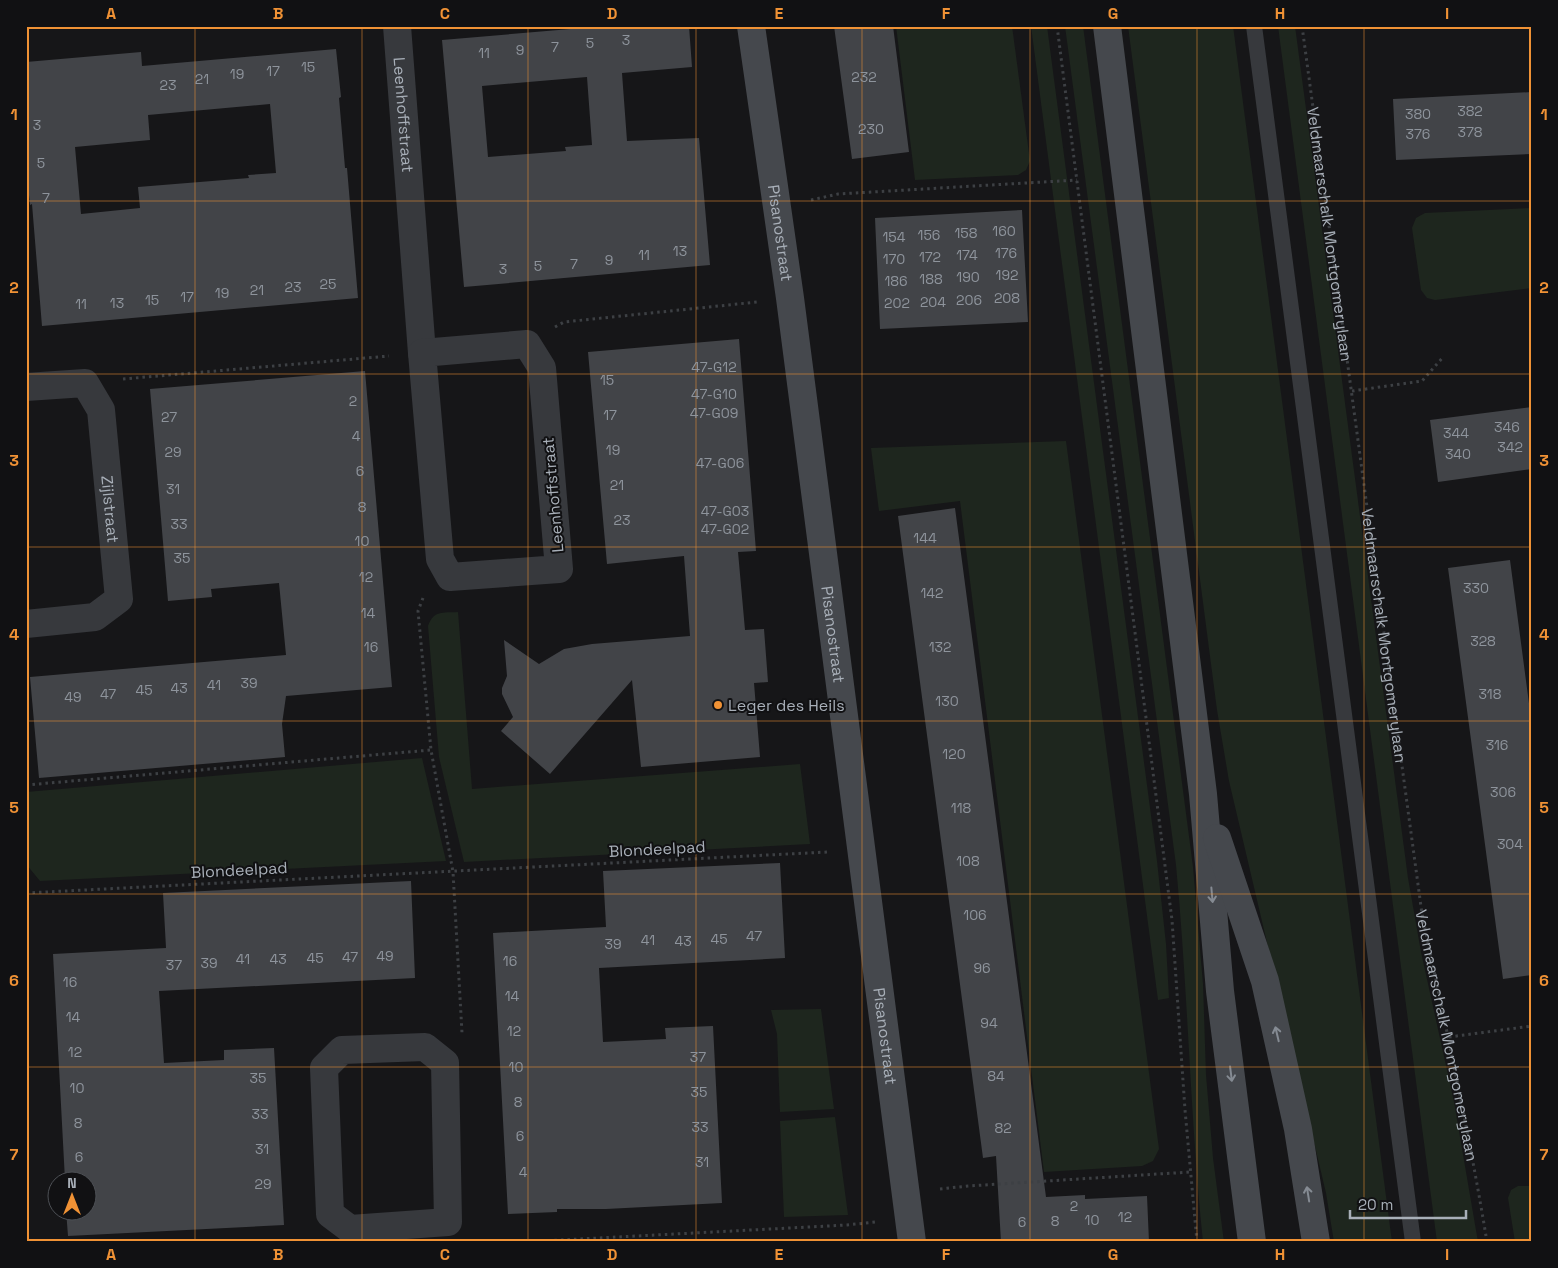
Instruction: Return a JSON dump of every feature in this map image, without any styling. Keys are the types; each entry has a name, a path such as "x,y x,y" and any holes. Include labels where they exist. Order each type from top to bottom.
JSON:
{"main road":[{"name":"Pisanostraat","path":"751,26 790,298 911,1230"},
{"path":"1107,26 1203,794 1220,991 1252,1242"},
{"path":"1203,794 1264,981 1298,1129 1316,1242"}],"street":[{"name":"Leenhoffstraat","path":"397,26 440,559 450,577 559,569 542,368 527,344"},
{"path":"422,353 527,344"},
{"path":"26,387 86,383"},
{"name":"Zijlstraat","path":"26,624 95,618 119,599 101,410 86,383"},
{"path":"425,1047 444,1063 448,1232 350,1229 330,1214 324,1068 342,1050 425,1047"}],"lane":[{"path":"1254,26 1413,1242"}],"path":[{"path":"1057,26 1172,920 1184,1110 1197,1242"},
{"name":"Veldmaarschalk Montgomerylaan","path":"1302,26 1422,914 1448,1037 1487,1242"},
{"path":"838,194 1076,180"},
{"path":"527,344 564,322 790,298"},
{"path":"86,383 422,353"},
{"path":"1352,391 1422,382 1444,356"},
{"path":"440,559 418,611 431,750 454,872 462,1037 444,1063"},
{"path":"26,785 431,750"},
{"name":"Blondeelpad","path":"26,893 862,850"},
{"path":"1448,1037 1532,1026"},
{"path":"968,1186 1190,1172"},
{"path":"522,1242 847,1225 911,1230"}],"shaded area":[{"path":"896,26 1012,26 1030,161 1026,170 1018,175 915,180"},
{"path":"1031,26 1047,26 1157,861 1166,944 1169,998 1158,1000"},
{"path":"1065,26 1083,26 1193,867 1203,984 1206,1075 1213,1158 1224,1242 1203,1242 1176,865"},
{"path":"1128,26 1233,26 1392,1242 1334,1242 1326,1193 1229,781 1217,710"},
{"path":"1278,26 1295,26 1408,878 1421,952 1454,1102 1478,1242 1437,1242"},
{"path":"1532,208 1532,288 1435,300 1427,298 1421,290 1412,228 1416,218 1425,213"},
{"path":"1066,441 1159,1149 1153,1161 1142,1166 1044,1172 960,501 879,511 871,448"},
{"path":"458,612 472,789 800,764 810,844 464,862 439,757 428,626 433,617 439,613"},
{"path":"422,758 446,861 40,881 26,864 26,792"},
{"path":"821,1009 834,1109 780,1112 777,1034 771,1010"},
{"path":"835,1117 848,1215 784,1217 780,1121"},
{"path":"1518,1186 1532,1186 1532,1242 1515,1242 1508,1198 1511,1190"}],"building":[{"path":"606,26 689,26 692,67 622,73 627,141 699,138 710,265 464,287 442,40","holes":["587,77 592,145 565,147 566,151 488,157 482,86"]},
{"path":"834,26 893,26 909,152 852,159"},
{"path":"336,49 345,168 347,168 358,298 42,326 32,204 30,205 26,165 26,62 141,52 142,66","holes":["270,104 276,173 248,175 249,178 138,187 140,208 81,214 75,147 150,140 148,115"]},
{"path":"1532,92 1532,154 1396,160 1393,99"},
{"path":"1022,210 1028,322 880,329 875,218"},
{"path":"739,339 756,551 738,552 745,630 764,629 768,682 754,683 760,757 641,767 632,680 550,774 501,731 513,717 502,694 502,688 507,676 504,640 539,664 564,649 592,644 690,636 684,556 607,564 588,352"},
{"path":"365,371 392,687 286,696 282,724 285,757 39,778 30,677 286,655 279,583 211,589 212,597 168,601 150,389"},
{"path":"1532,407 1532,469 1438,482 1430,420"},
{"path":"955,508 1046,1197 1085,1195 1085,1199 1147,1196 1149,1242 1001,1242 996,1156 983,1158 898,516"},
{"path":"1510,560 1532,726 1532,975 1503,979 1448,568"},
{"path":"780,863 785,958 599,968 603,1042 666,1039 665,1028 713,1026 722,1203 606,1209 557,1209 557,1212 508,1214 493,933 606,927 603,871"},
{"path":"411,881 415,978 159,991 164,1063 224,1060 224,1050 274,1048 284,1225 68,1236 67,1220 98,1220 98,1170 64,1170 53,954 166,948 163,893"}],"place":[{"name":"Leger des Heils","path":"718,705"}]}
